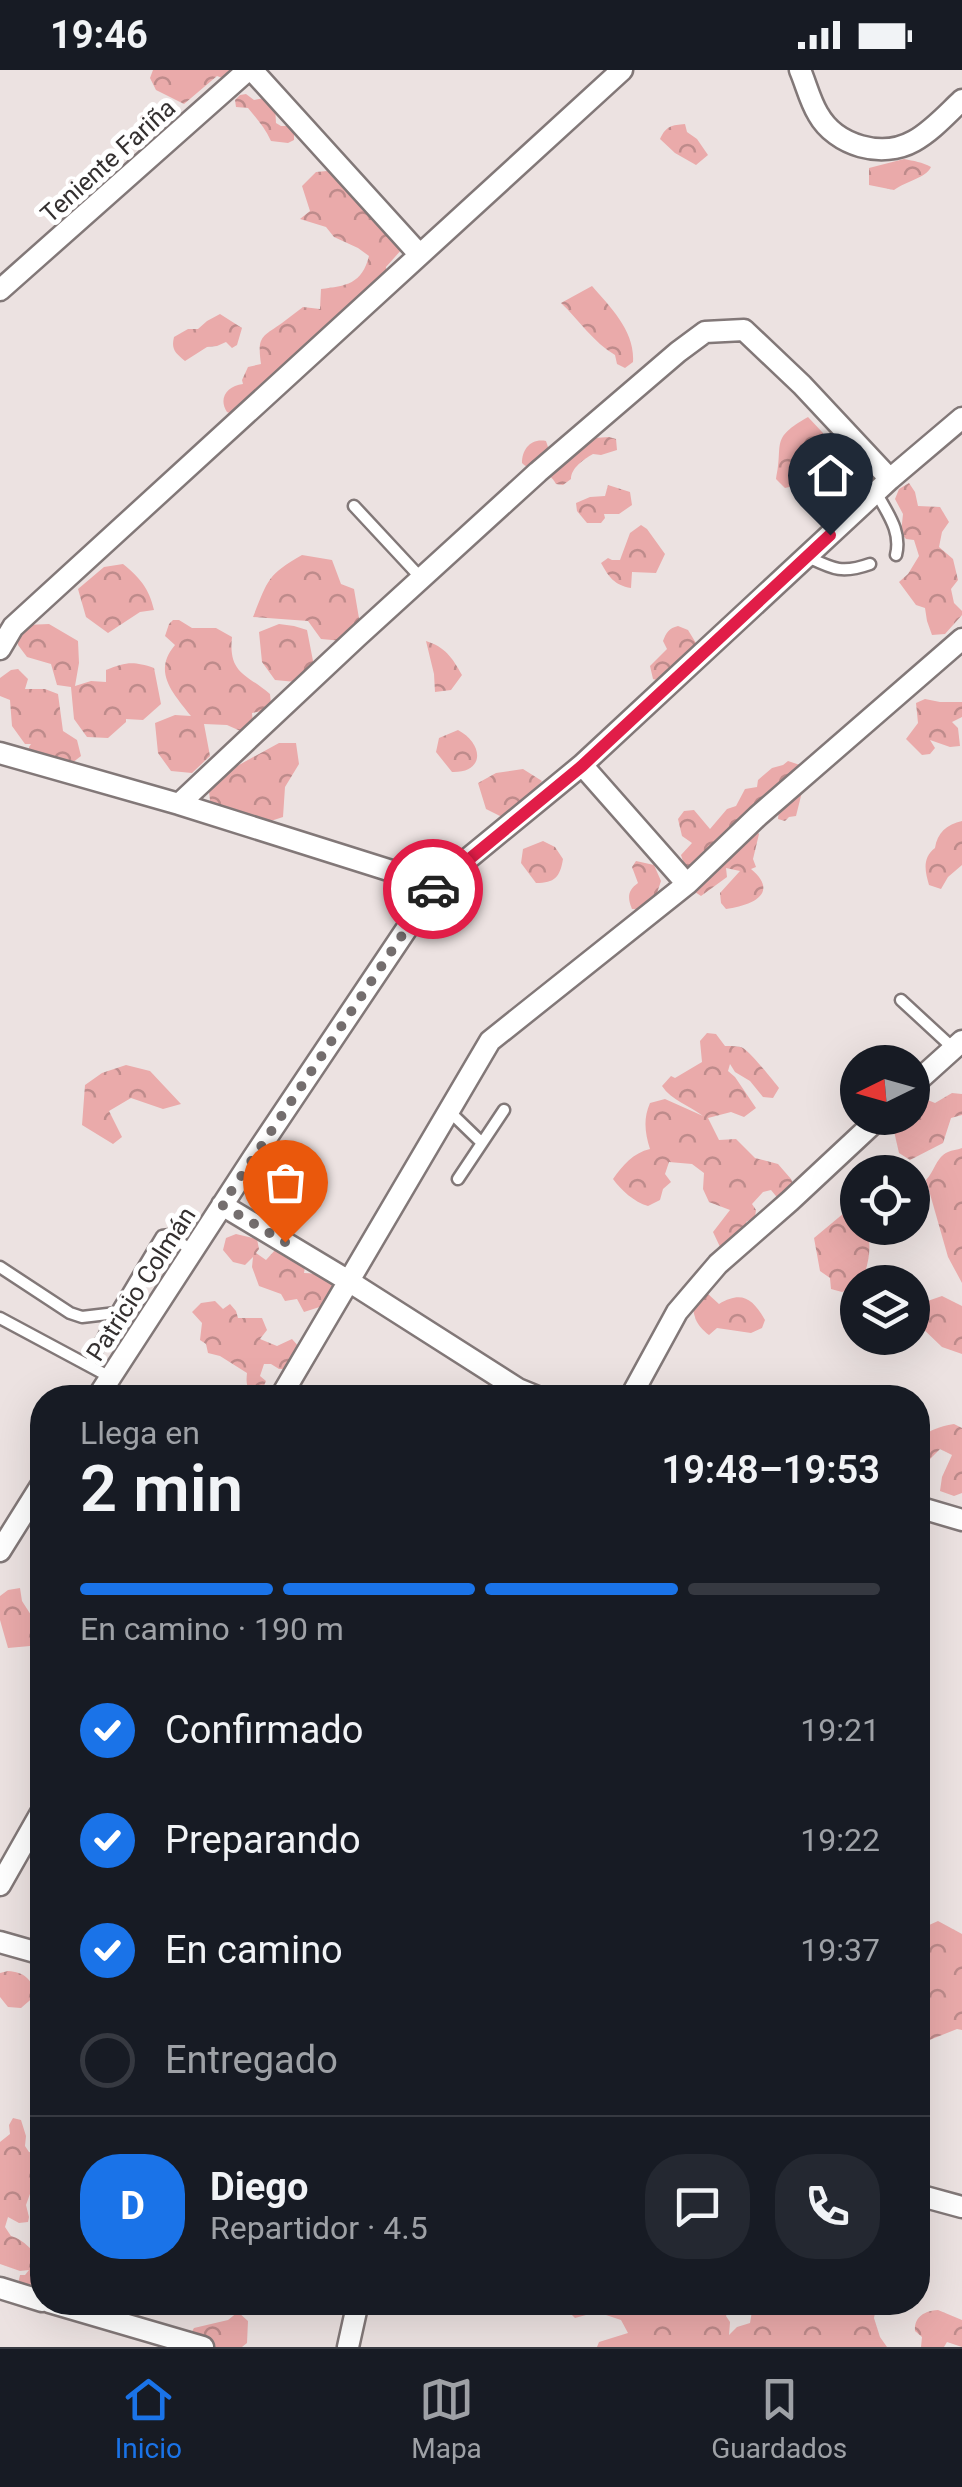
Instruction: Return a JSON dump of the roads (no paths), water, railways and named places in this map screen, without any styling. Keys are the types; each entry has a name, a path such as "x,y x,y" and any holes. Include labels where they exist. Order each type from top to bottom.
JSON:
{"street":[{"path":"250,70 419,254"},
{"name":"Teniente Fariña","path":"0,290 250,70"},
{"path":"0,648 13,627 622,70"},
{"path":"800,70 818,115 835,134 853,144 875,149 902,147 919,138 962,100"},
{"path":"180,804 552,460 705,332 744,330 802,384 883,486"},
{"name":"Patricio Colmán","path":"105,1385 436,885 582,766 883,486 962,418"},
{"path":"287,1385 490,1041 687,884 962,639"},
{"path":"0,753 180,804 436,885"},
{"path":"582,766 687,884"},
{"path":"930,1069 957,1044"},
{"path":"637,1385 677,1312 718,1264 861,1135"},
{"path":"222,1205 512,1385"},
{"path":"0,1551 30,1503"},
{"path":"930,1511 962,1520"},
{"path":"0,1885 30,1832"},
{"path":"0,1942 30,1951"},
{"path":"930,2198 962,2207"},
{"path":"0,2288 30,2297"},
{"path":"91,2315 203,2347"},
{"path":"348,2347 355,2315"}],"lane":[{"path":"883,486 897,530 896,555"},
{"path":"354,506 422,579"},
{"path":"807,556 835,570 870,564"},
{"path":"901,1000 957,1044"},
{"path":"458,1179 504,1110"},
{"path":"450,1112 482,1143"},
{"path":"89,1365 162,1236 170,1236 192,1251"},
{"path":"0,1267 70,1313 82,1317 116,1313"},
{"path":"0,1318 110,1378"}]}
